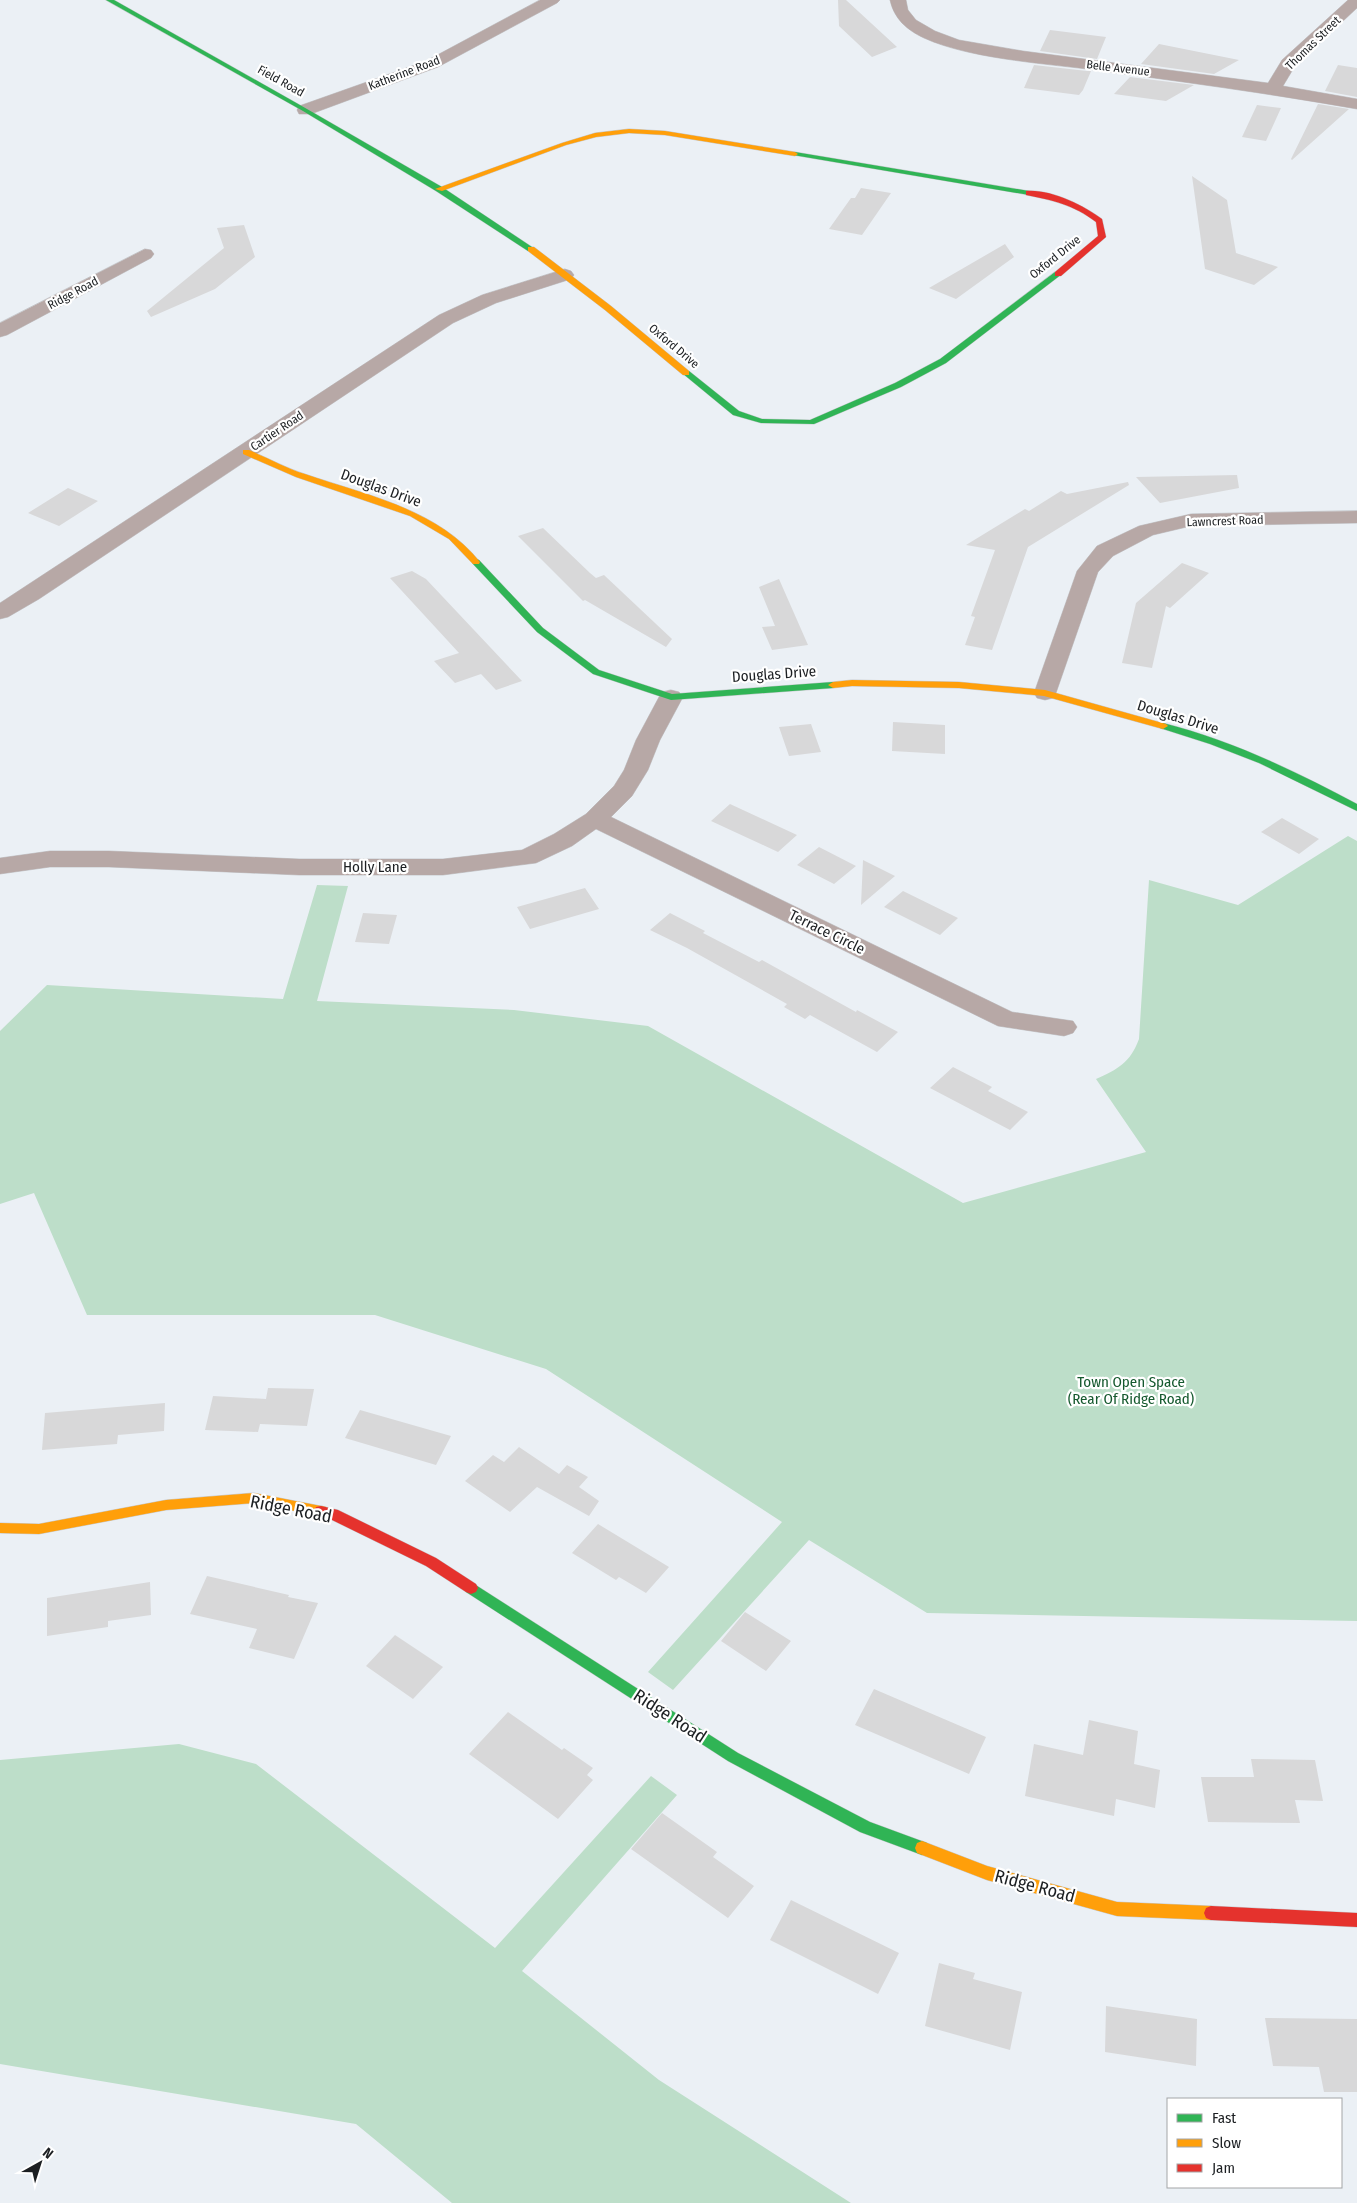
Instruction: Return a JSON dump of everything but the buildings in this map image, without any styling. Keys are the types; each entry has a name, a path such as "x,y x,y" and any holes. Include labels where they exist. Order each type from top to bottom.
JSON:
{"street":[{"name":"Field Road","path":"109,0 305,110 439,189"},
{"name":"Katherine Road","path":"305,110 432,64 549,0"},
{"name":"Belle Avenue","path":"898,0 900,10 910,23 929,34 955,44 1023,56 1273,89 1357,104"},
{"name":"Thomas Street","path":"1273,89 1288,63 1357,0"},
{"name":"Oxford Drive","path":"629,131 664,133 985,184 1052,198 1083,208 1099,221 1102,237 1068,266 944,361 898,385 811,422 761,421 736,413 524,244 439,189 564,144 595,135 629,131"},
{"name":"Ridge Road","path":"0,331 146,254"},
{"name":"Cartier Road","path":"0,612 31,594 446,319 489,299 565,275"},
{"name":"Douglas Drive","path":"246,452 299,475 413,514 452,537 540,630 596,672 671,697 852,683 959,686 1045,693 1184,732 1262,761 1313,784 1357,808"},
{"name":"Lawncrest Road","path":"1045,693 1088,571 1105,551 1146,530 1190,520 1357,517"},
{"name":"Holly Lane","path":"0,866 50,859 109,859 299,867 443,867 527,857 563,840 595,819 623,791 636,770 648,740 671,697"},
{"name":"Terrace Circle","path":"595,819 1007,1020 1064,1027"},
{"name":"Ridge Road","path":"0,1528 39,1529 166,1505 254,1498 333,1514 431,1562 733,1757 865,1827 987,1873 1117,1909 1357,1920"}],"green space":[{"name":"Town Open Space (Rear Of Ridge Road)","path":"1348,836 1357,841 1357,1621 927,1613 809,1540 673,1690 648,1672 782,1522 546,1369 375,1315 87,1315 34,1193 0,1204 0,1031 47,985 283,999 317,885 348,886 317,1001 514,1010 648,1026 963,1203 1146,1152 1096,1079 1111,1072 1127,1060 1139,1039 1149,880 1238,905"},
{"path":"179,1744 256,1764 495,1948 651,1776 677,1795 522,1971 659,2080 851,2203 452,2203 356,2124 0,2064 0,1760"}],"traffic: fast":[{"path":"109,0 305,110 439,189 531,249"},
{"path":"795,154 1029,193"},
{"path":"686,373 736,413 761,421 811,422 898,385 943,361 1058,274"},
{"path":"476,562 540,630 596,672 671,697 833,685"},
{"path":"1163,726 1213,742 1262,761 1357,808"},
{"path":"471,1588 733,1757 865,1827 922,1848"}],"traffic: slow":[{"path":"439,189 564,144 595,135 629,131 665,133 795,154"},
{"path":"531,249 608,308 686,373"},
{"path":"246,452 299,475 413,514 452,537 476,562"},
{"path":"833,685 852,683 959,685 1045,693 1163,726"},
{"path":"0,1528 39,1529 166,1505 254,1498 321,1511"},
{"path":"922,1848 987,1873 1117,1909 1211,1913"}],"traffic: jam":[{"path":"1029,193 1074,205 1099,221 1102,237 1058,274"},
{"path":"321,1511 333,1514 431,1562 471,1588"},
{"path":"1211,1913 1357,1920"}]}
